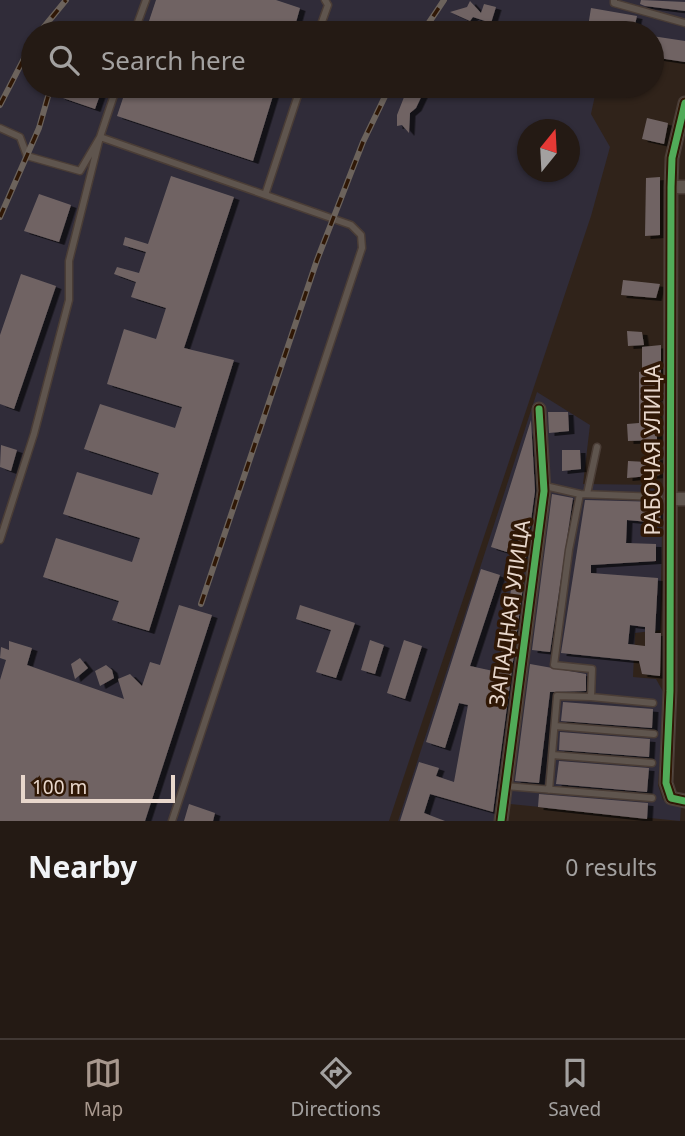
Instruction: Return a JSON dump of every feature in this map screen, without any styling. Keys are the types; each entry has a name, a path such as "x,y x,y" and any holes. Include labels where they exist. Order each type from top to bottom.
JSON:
{"street":[{"name":"РАБОЧАЯ УЛИЦА","path":"685,103 672,158 671,187 679,298 665,498 670,596 666,783 671,798 685,802"},
{"path":"671,187 685,187"},
{"path":"671,398 685,397"},
{"name":"ЗАПАДНАЯ УЛИЦА","path":"501,821 544,486 539,410"},
{"path":"665,498 685,499"},
{"path":"670,596 685,596"},
{"path":"670,691 685,691"}],"lane":[{"path":"138,21 146,0"},
{"path":"322,21 328,5 325,0"},
{"path":"614,0 614,3 685,23"},
{"path":"0,540 34,434 69,300 69,261 100,137 113,98"},
{"path":"265,195 297,98"},
{"path":"0,128 20,137 27,156 80,172 100,137"},
{"path":"100,137 351,225 361,235 362,248 172,821"},
{"path":"591,697 592,669 554,665 569,550 597,447"},
{"path":"544,486 584,494 665,498"},
{"path":"549,790 558,696 653,703"},
{"path":"555,726 654,734"},
{"path":"552,755 652,763"},
{"path":"505,786 652,798"}],"shaded area":[{"path":"0,0 685,0 685,62 664,59 664,21 21,21 21,98 594,98 591,114 610,147 591,216 389,821 0,821"},
{"path":"537,392 590,425 583,484 663,485 660,630 635,633 633,677 656,679 665,695 658,785 663,800 681,807 680,821 510,804 508,821 398,821"}],"building":[{"path":"156,0 276,0 300,8 296,21 149,21"},
{"path":"641,0 685,2 685,11 645,6 640,4"},
{"path":"470,1 481,13 484,4 496,7 492,21 473,17 470,21 450,12 467,7"},
{"path":"591,8 637,16 636,21 589,21"},
{"path":"664,38 685,41 685,62 664,59"},
{"path":"63,98 99,98 95,109"},
{"path":"123,98 272,98 253,161 117,116"},
{"path":"404,98 421,98 410,113 409,133 402,125 397,126 397,115"},
{"path":"647,118 668,123 664,144 642,139"},
{"path":"171,176 234,197 184,348 234,360 149,631 112,620 119,601 43,577 56,538 132,562 140,538 63,514 77,472 152,495 159,473 84,449 100,404 175,428 182,407 107,384 124,329 156,339 166,308 131,297 136,282 114,274 117,267 139,273 146,252 123,245 125,237 148,244"},
{"path":"660,177 660,235 645,236 646,178"},
{"path":"39,194 71,205 59,242 24,231"},
{"path":"21,274 56,286 14,409 0,404 0,335"},
{"path":"623,280 660,284 656,298 621,295"},
{"path":"627,331 642,332 644,345 628,346"},
{"path":"661,345 661,383 657,383 659,398 656,398 657,440 628,441 627,424 639,423 642,347"},
{"path":"548,412 568,412 569,431 549,433"},
{"path":"531,420 535,491 526,558 516,555 519,537 513,536 507,552 491,547"},
{"path":"1,445 17,450 11,471 0,467"},
{"path":"562,450 580,450 581,469 562,471"},
{"path":"659,457 660,475 627,478 628,461 647,462 647,458"},
{"path":"552,494 573,498 550,652 532,650"},
{"path":"585,500 661,502 660,523 627,520 626,543 656,544 656,561 591,565 591,573 658,578 655,633 661,633 660,676 642,674 639,661 561,653","holes":["630,625 645,627 645,646 628,644"]},
{"path":"481,569 500,575 470,666 498,672 513,577 524,579 493,812 430,794 424,813 445,821 400,821 419,762 439,768 436,776 454,782 468,705 459,703 445,748 426,742"},
{"path":"179,605 212,615 145,821 0,821 0,680 6,660 0,658 1,647 9,650 9,641 32,648 27,665 124,699 118,679 130,674 142,686 150,662 160,665"},
{"path":"300,605 355,623 336,678 316,672 331,630 296,619"},
{"path":"370,640 384,645 375,674 361,670"},
{"path":"404,640 422,646 405,699 387,693"},
{"path":"80,658 88,668 75,679 71,664"},
{"path":"530,664 586,674 586,691 550,692 539,783 515,781"},
{"path":"106,665 112,670 114,678 100,686 95,671"},
{"path":"563,702 653,709 652,728 561,721"},
{"path":"560,732 650,739 649,757 559,750"},
{"path":"559,761 649,768 647,792 556,784"},
{"path":"539,794 648,803 647,819 538,807"},
{"path":"189,804 215,813 213,821 184,821"}],"railway":[{"path":"49,21 66,0"},
{"path":"430,21 444,0"},
{"path":"0,105 21,64"},
{"path":"0,217 39,128 48,98"},
{"path":"201,604 317,260 363,142 384,98"}],"cycle path":[{"path":"685,103 672,158 671,187 670,691 666,783 671,798 685,801"},
{"path":"501,821 544,491 539,409"}]}
